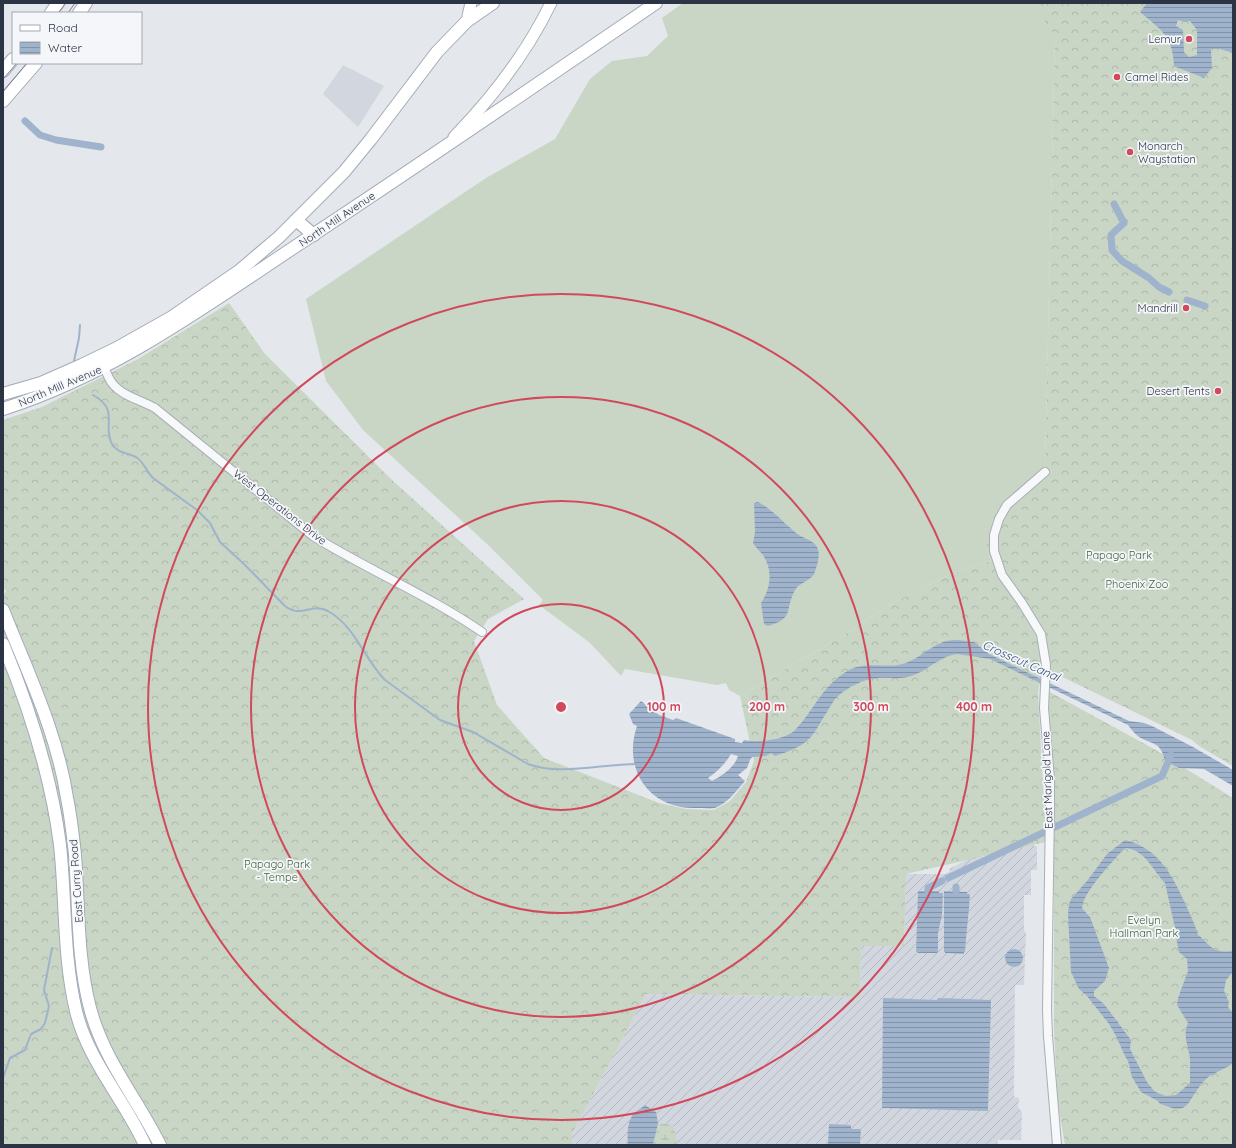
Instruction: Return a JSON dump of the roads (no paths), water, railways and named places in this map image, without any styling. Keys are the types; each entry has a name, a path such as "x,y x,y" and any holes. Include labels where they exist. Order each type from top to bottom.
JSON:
{"main road":[{"path":"52,12 58,3"},
{"path":"79,12 86,3"},
{"name":"North Mill Avenue","path":"3,409 49,393 102,362 239,271 279,237 344,172 437,52 467,21 493,3"},
{"name":"North Mill Avenue","path":"3,394 41,383 102,362 149,343 441,150 656,3"},
{"path":"3,71 12,60"},
{"path":"3,101 35,64"},
{"path":"296,220 314,235"},
{"name":"East Curry Road","path":"3,610 45,716 67,796 75,854 81,962 90,1008 106,1050 118,1074 160,1145"},
{"name":"East Curry Road","path":"3,644 32,719 51,792 60,846 71,986 76,1012 90,1049 105,1078 136,1127 145,1145"}],"street":[{"path":"467,21 471,3"},
{"path":"441,150 476,113 504,80 535,34 550,3"},
{"name":"West Operations Drive","path":"102,362 109,378 116,388 128,396 155,408 313,536 339,552 446,609 482,632"},
{"name":"East Marigold Lane","path":"1045,472 1007,504 999,519 994,535 994,551 1002,575 1022,603 1041,634 1046,665 1044,708 1050,779 1047,1010 1048,1044 1057,1145"}],"water":[{"path":"1147,3 1233,3 1233,53 1220,49 1211,49 1212,68 1204,78 1174,66 1171,47 1168,40 1160,29 1140,12","holes":["1178,20 1185,22 1190,21 1197,30 1197,55 1189,57 1184,52 1183,30 1176,26"]},
{"path":"758,502 769,509 799,535 813,543 817,547 819,553 814,574 795,590 786,617 768,626 764,624 761,603 769,585 770,579 768,567 763,555 753,543 755,532 754,503"},
{"path":"957,640 974,642 989,654 1129,721 1144,723 1152,726 1193,747 1233,770 1233,786 1204,769 1179,768 1165,761 1159,747 1139,737 1128,725 990,659 957,654 946,657 910,677 872,679 856,684 841,693 832,704 814,733 802,745 775,756 771,753 766,756 752,757 747,768 738,775 745,781 728,800 715,808 680,807 666,802 653,795 637,772 633,758 633,742 637,726 633,724 629,714 641,701 659,715 673,720 676,718 735,739 735,742 742,743 744,740 756,741 777,739 794,731 824,691 849,670 861,666 904,664 943,642","holes":["731,754 738,756 731,768 724,774 712,781 708,778 721,767"]},
{"path":"1125,840 1147,849 1169,872 1185,903 1198,935 1215,949 1233,951 1233,972 1226,980 1224,991 1229,1002 1228,1007 1233,1012 1233,1063 1207,1078 1198,1088 1187,1105 1183,1108 1177,1109 1169,1107 1141,1092 1132,1077 1128,1061 1109,1024 1087,996 1079,989 1071,972 1068,915 1069,904 1071,899 1087,881 1107,854","holes":["1125,848 1138,852 1148,861 1165,883 1179,952 1187,959 1188,971 1178,998 1177,1005 1188,1023 1186,1028 1186,1037 1190,1060 1190,1083 1176,1095 1166,1096 1155,1092 1147,1082 1130,1049 1131,1040 1104,1004 1094,996 1094,991 1105,981 1109,968 1090,917 1082,908 1084,901 1100,876"]},
{"path":"919,891 939,891 939,893 943,893 937,953 916,952"},
{"path":"944,891 967,892 967,894 970,894 964,954 944,952"},
{"path":"1014,949 1018,950 1022,954 1022,962 1018,966 1014,967 1010,966 1006,962 1005,958 1006,954 1010,950"},
{"path":"883,998 991,1000 988,1111 882,1108"},
{"path":"645,1105 656,1112 658,1123 653,1145 628,1145 630,1120 634,1113"},
{"path":"829,1124 851,1125 851,1129 861,1129 860,1144 828,1144"}],"waterway":[{"path":"25,121 40,135 56,140 101,147"},
{"path":"1114,204 1124,223 1111,235 1112,250 1122,261 1149,278 1159,287 1169,292"},
{"path":"1187,300 1205,306"},
{"path":"74,361 80,325"},
{"path":"93,395 106,406 109,418 109,437 114,447 136,457 153,478 197,510 210,523 220,542 285,606 296,611 316,608 322,609 338,618 353,634 371,663 385,680 440,720 473,732 528,764 540,767 567,769 636,764"},
{"path":"948,878 1162,776 1171,755"},
{"path":"928,891 928,888 942,881"},
{"path":"3,1078 10,1058 25,1050 31,1034 41,1029 45,1023 49,1006 44,990 52,948"}],"tram line":[{"path":"59,12 66,3"},
{"path":"69,12 75,3"},
{"path":"3,79 16,64"},
{"path":"3,92 26,64"}],"place":[{"name":"Lemur","path":"1189,39"},
{"name":"Camel Rides","path":"1117,77"},
{"name":"Monarch Waystation","path":"1130,152"},
{"name":"Mandrill","path":"1186,308"},
{"name":"Desert Tents","path":"1218,391"}],"park label":[{"name":"Papago Park","path":"1119,555"},
{"name":"Phoenix Zoo","path":"1137,584"},
{"name":"Papago Park - Tempe","path":"277,870"},
{"name":"Evelyn Hallman Park","path":"1144,926"}],"water label":[{"name":"Crosscut Canal","path":"1021,661"}]}
